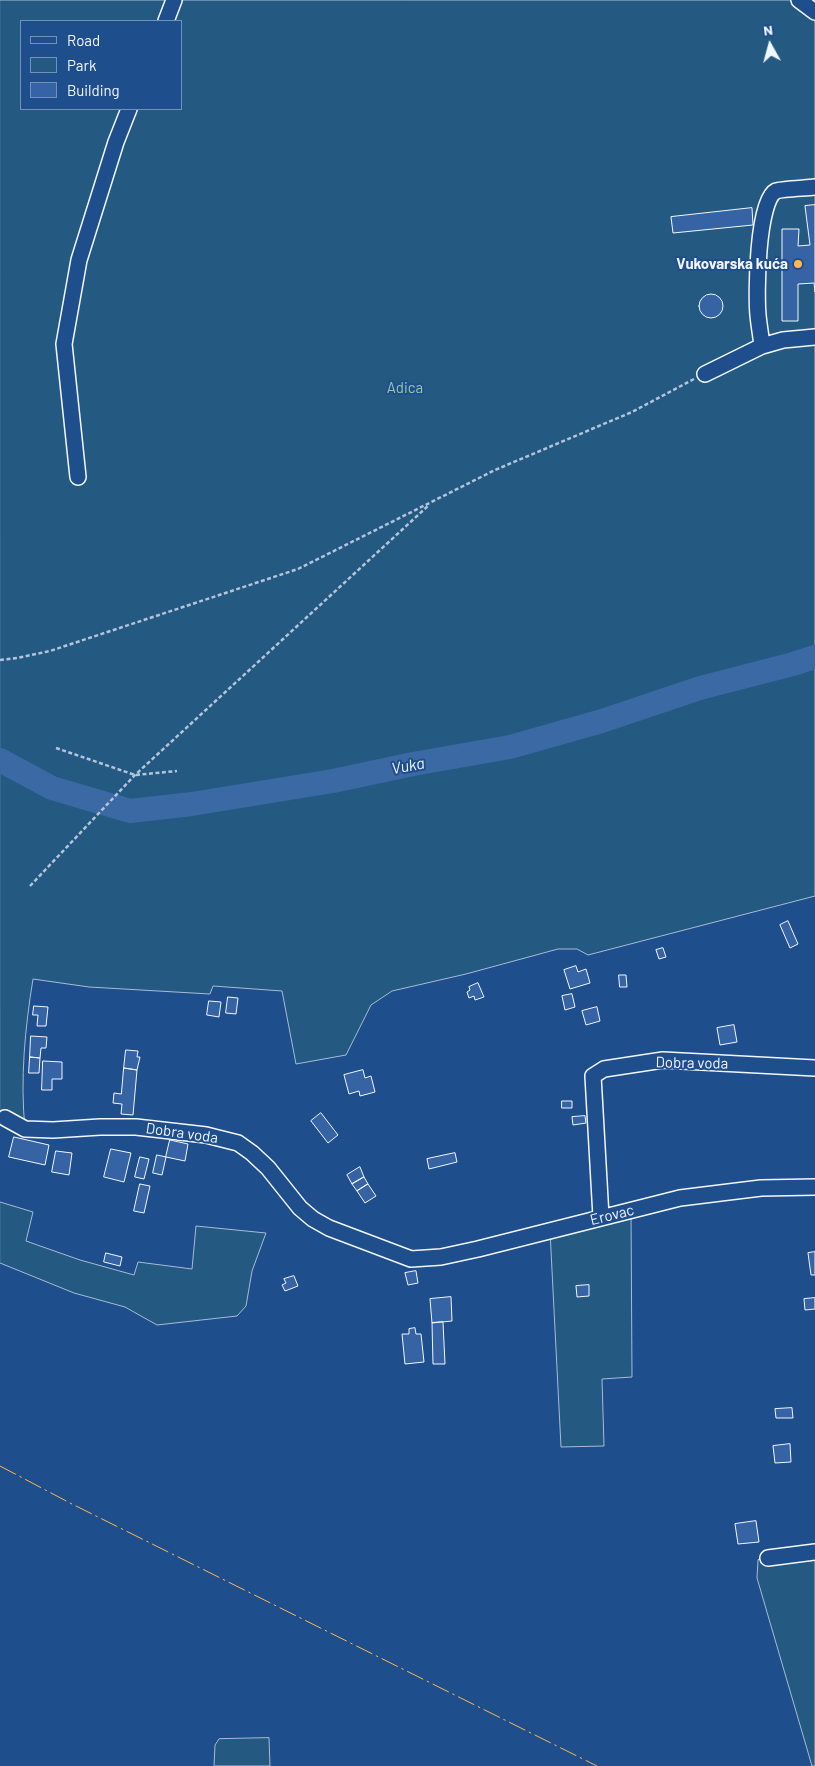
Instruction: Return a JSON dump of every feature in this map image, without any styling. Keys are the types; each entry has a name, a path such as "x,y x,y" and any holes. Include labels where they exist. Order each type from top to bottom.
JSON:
{"street":[{"path":"166,20 174,0"},
{"path":"799,0 815,12"},
{"path":"78,477 64,344 79,260 116,142 129,110"},
{"path":"762,346 757,283 762,217 770,198 776,191 815,187"},
{"path":"705,374 762,346 783,340 815,337"},
{"name":"Dobra voda","path":"601,1217 593,1076 604,1069 663,1060 815,1068"},
{"name":"Dobra voda","path":"5,1118 25,1129 53,1130 136,1127 206,1135 238,1143 268,1168 300,1208 313,1219 329,1228 411,1259"},
{"name":"Erovac","path":"411,1259 441,1257 478,1250 680,1198 761,1188 815,1187"},
{"path":"768,1558 815,1552"}],"path":[{"path":"0,660 50,650 298,569 495,470 632,412 705,374"},
{"path":"30,886 135,775 432,502"},
{"path":"56,748 135,775 177,771"}],"green space":[{"name":"Adica","path":"0,0 815,0 815,896 588,955 577,949 558,949 466,974 392,991 371,1005 346,1055 296,1064 282,991 213,986 210,994 89,987 33,979 24,1054 25,1129 0,1116"},
{"path":"0,1202 33,1212 26,1241 80,1260 134,1275 138,1262 192,1269 196,1226 266,1233 252,1271 246,1306 237,1316 157,1325 125,1307 74,1293 0,1263"},
{"path":"631,1211 632,1377 602,1379 604,1446 561,1447 550,1231"},
{"path":"815,1552 815,1766 812,1766 757,1578 758,1560"},
{"path":"269,1738 270,1766 214,1766 215,1745 219,1739"}],"building":[{"name":"Vukovarska kuća","path":"815,205 815,292 814,283 798,284 798,321 782,321 782,229 799,229 798,246 810,245 805,206"},
{"path":"752,208 753,225 673,233 671,217"},
{"path":"711,294 720,297 723,306 720,315 711,318 702,315 699,306 702,297"},
{"path":"788,921 798,944 790,948 780,925"},
{"path":"663,948 666,957 659,959 656,950"},
{"path":"576,966 578,972 586,969 590,983 570,989 564,970"},
{"path":"619,975 626,975 627,987 620,987"},
{"path":"478,983 484,997 475,1000 474,996 469,998 467,992 470,990 469,987"},
{"path":"572,994 575,1007 565,1010 562,996"},
{"path":"228,997 238,998 236,1014 226,1013"},
{"path":"209,1001 221,1002 219,1017 207,1015"},
{"path":"34,1006 48,1007 46,1026 37,1026 38,1015 33,1015"},
{"path":"597,1007 600,1021 586,1025 582,1011"},
{"path":"734,1025 737,1042 720,1045 717,1028"},
{"path":"31,1036 47,1037 46,1048 41,1048 40,1058 30,1057"},
{"path":"126,1050 138,1051 137,1057 140,1057 137,1070 124,1068"},
{"path":"30,1057 40,1058 39,1073 29,1073"},
{"path":"43,1061 62,1062 62,1079 52,1079 52,1090 42,1090"},
{"path":"124,1068 137,1070 133,1115 121,1114 122,1104 113,1103 114,1093 121,1094"},
{"path":"363,1070 365,1078 371,1076 375,1092 360,1096 359,1091 349,1094 344,1075"},
{"path":"562,1101 572,1101 572,1108 562,1108"},
{"path":"321,1113 338,1135 328,1143 311,1121"},
{"path":"585,1116 586,1123 573,1125 572,1117"},
{"path":"14,1137 49,1145 45,1165 9,1157"},
{"path":"170,1140 188,1144 185,1161 166,1157"},
{"path":"111,1149 131,1153 124,1182 104,1177"},
{"path":"56,1151 72,1153 69,1175 52,1172"},
{"path":"455,1153 457,1162 429,1169 427,1159"},
{"path":"157,1155 166,1157 162,1175 153,1173"},
{"path":"140,1157 149,1159 144,1179 135,1177"},
{"path":"360,1167 364,1177 352,1184 347,1175"},
{"path":"364,1177 368,1184 357,1191 352,1184"},
{"path":"140,1184 150,1186 144,1213 134,1211"},
{"path":"368,1184 376,1196 365,1203 357,1191"},
{"path":"815,1252 815,1275 811,1275 808,1253"},
{"path":"106,1253 122,1257 120,1266 104,1262"},
{"path":"416,1271 418,1283 408,1285 405,1273"},
{"path":"294,1276 298,1286 285,1291 282,1285 286,1283 284,1279"},
{"path":"589,1285 589,1296 577,1297 576,1286"},
{"path":"451,1297 452,1321 432,1323 430,1299"},
{"path":"815,1298 815,1309 805,1310 804,1299"},
{"path":"443,1322 445,1364 433,1364 432,1323"},
{"path":"415,1328 416,1334 421,1334 424,1362 405,1364 402,1334 409,1334 409,1329"},
{"path":"792,1408 793,1418 776,1418 775,1409"},
{"path":"790,1444 791,1462 775,1463 773,1446"},
{"path":"756,1521 759,1542 738,1544 735,1524"}],"waterway":[{"name":"Vuka","path":"0,760 52,788 130,811 192,804 333,781 413,764 510,747 602,721 700,688 815,657"}],"power":[{"path":"0,1466 70,1503 597,1766"}],"place":[{"name":"Vukovarska kuća","path":"798,264"}]}
